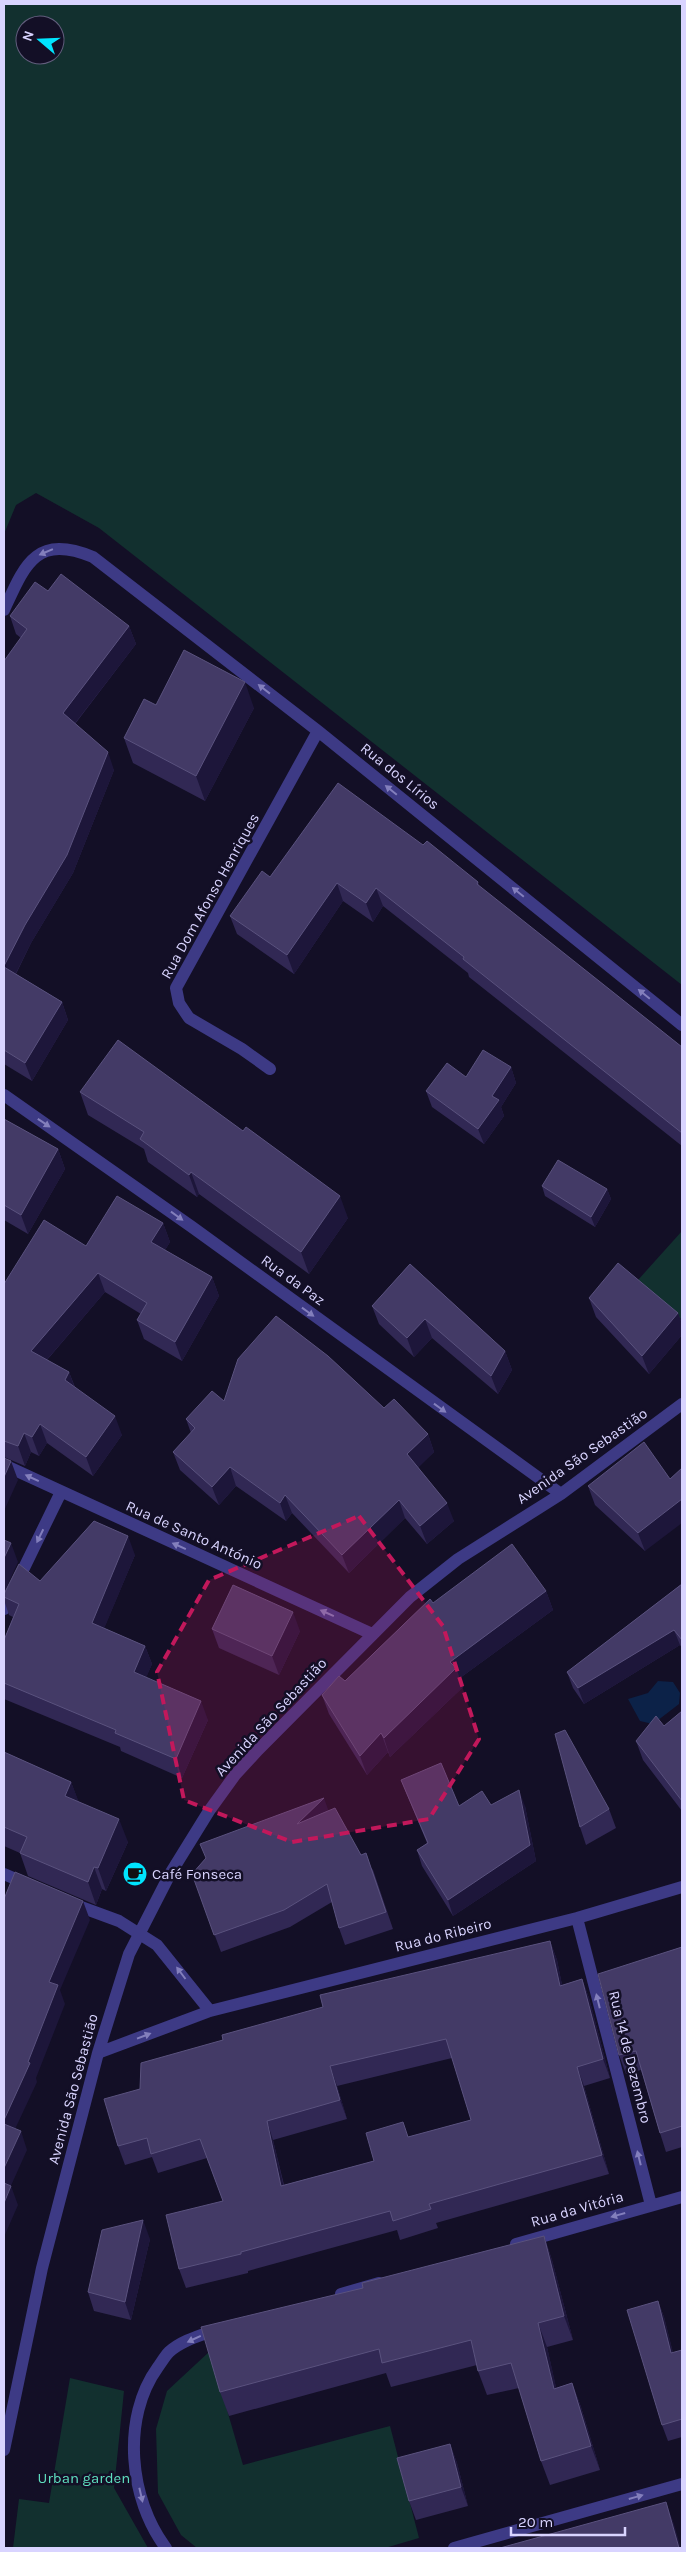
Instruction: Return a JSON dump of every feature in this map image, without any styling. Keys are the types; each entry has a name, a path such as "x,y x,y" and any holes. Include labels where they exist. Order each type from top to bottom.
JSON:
{"street":[{"name":"Rua dos Lírios","path":"4,610 22,572 37,555 54,548 74,550 93,557 318,731 682,1025"},
{"name":"Rua Dom Afonso Henriques","path":"270,1069 242,1049 189,1018 179,1003 176,988 318,731"},
{"name":"Rua da Paz","path":"4,1096 137,1188 561,1494"},
{"name":"Avenida São Sebastião","path":"4,2450 42,2268 98,2053 117,1988 138,1933 186,1848 236,1775 410,1597 458,1559 561,1494 682,1404"},
{"name":"Rua de Santo António","path":"4,1465 372,1634"},
{"path":"4,1609 61,1492"},
{"path":"4,1874 38,1889"},
{"name":"Rua do Ribeiro","path":"98,2053 210,2011 577,1918 682,1887"},
{"path":"56,1897 119,1921 157,1945 210,2011"},
{"name":"Rua 14 de Dezembro","path":"577,1918 651,2205"},
{"name":"Rua da Vitória","path":"507,2246 682,2197"},
{"path":"325,2299 392,2279"},
{"path":"166,2548 155,2534 146,2512 137,2476 135,2450 137,2409 143,2392 169,2352 193,2338 229,2326"},
{"path":"454,2548 682,2484"}],"highlighted area":[{"path":"359,1516 443,1626 479,1739 429,1819 292,1842 184,1800 157,1672 209,1580"}],"green space":[{"path":"4,4 682,4 682,985 99,528 36,493 16,505 4,534"},
{"path":"682,1231 682,1320 638,1280"},
{"path":"210,2351 243,2465 390,2426 419,2538 385,2548 197,2548 181,2535 158,2493 156,2429 167,2391"},
{"name":"Urban garden","path":"70,2378 124,2391 114,2488 148,2548 13,2548 19,2499 49,2503"}],"water":[{"path":"658,1681 673,1682 680,1693 679,1704 653,1724 640,1721 628,1699 648,1693"}],"building":[{"path":"61,574 129,626 63,713 108,752 67,855 25,925 4,966 4,661 27,629 10,616 35,582 48,591"},
{"path":"184,650 245,682 196,776 124,738 144,699 156,705"},
{"path":"338,783 423,845 427,841 478,882 477,884 682,1047 682,1133 376,888 366,903 337,883 287,955 230,916 262,871 270,877"},
{"path":"4,967 62,1002 25,1063 4,1050"},
{"path":"118,1040 243,1131 246,1127 340,1196 301,1252 191,1172 189,1175 140,1139 144,1132 80,1092"},
{"path":"483,1050 511,1067 492,1096 499,1100 478,1129 426,1091 447,1063 466,1077"},
{"path":"4,1119 58,1149 21,1215 4,1205"},
{"path":"558,1160 607,1189 591,1217 542,1186"},
{"path":"117,1196 163,1223 151,1242 212,1277 175,1342 137,1320 147,1303 98,1273 31,1351 69,1372 65,1380 115,1416 86,1457 40,1424 32,1437 24,1433 18,1446 4,1441 4,1284 44,1220 86,1246"},
{"path":"618,1263 678,1313 642,1356 589,1298"},
{"path":"410,1264 505,1351 491,1376 425,1319 407,1338 372,1306"},
{"path":"276,1316 328,1356 384,1408 394,1399 428,1434 407,1454 447,1503 420,1526 399,1500 342,1555 285,1495 280,1503 230,1467 212,1487 173,1452 195,1428 186,1419 212,1391 224,1401 238,1359"},
{"path":"644,1442 670,1479 682,1468 682,1499 638,1533 588,1486"},
{"path":"4,1458 11,1461 4,1477"},
{"path":"94,1521 128,1536 92,1623 145,1646 134,1672 201,1701 176,1759 115,1733 116,1730 4,1683 4,1640 19,1604 4,1597 4,1594 19,1564 40,1581"},
{"path":"4,1540 11,1543 4,1558"},
{"path":"512,1544 546,1591 450,1662 456,1668 384,1738 381,1733 360,1756 322,1695 339,1676 345,1681 430,1599 433,1603"},
{"path":"682,1584 682,1640 674,1630 578,1688 567,1672"},
{"path":"233,1585 293,1612 272,1656 212,1629"},
{"path":"682,1711 682,1801 636,1741 656,1716 664,1726"},
{"path":"565,1730 609,1809 580,1827 555,1734"},
{"path":"4,1752 71,1782 65,1796 119,1819 98,1868 94,1867 88,1882 20,1853 27,1837 4,1827"},
{"path":"441,1763 459,1806 482,1791 491,1805 519,1790 530,1845 448,1900 417,1850 428,1843 401,1780"},
{"path":"324,1798 297,1824 335,1808 361,1855 366,1853 386,1912 339,1928 327,1884 284,1910 214,1935 192,1874 206,1858 200,1844"},
{"path":"15,1872 83,1901 49,1982 58,1985 28,2062 30,2063 4,2120 4,1899"},
{"path":"550,1941 560,1986 582,1979 603,2059 577,2067 602,2155 429,2204 431,2209 393,2221 390,2211 241,2252 241,2254 179,2269 166,2215 223,2201 200,2139 151,2154 147,2138 118,2146 104,2099 140,2089 141,2063 223,2040 222,2035 323,2007 320,1995","holes":["446,2039 471,2120 408,2137 403,2122 366,2133 374,2161 281,2186 267,2121 340,2100 330,2066"]},
{"path":"682,1947 682,2126 660,2133 636,2051 619,2055 598,1974"},
{"path":"4,2124 21,2131 4,2168"},
{"path":"4,2183 11,2186 4,2203"},
{"path":"143,2220 125,2302 88,2292 102,2230"},
{"path":"544,2236 564,2316 538,2323 554,2389 572,2383 591,2446 541,2461 511,2363 478,2371 471,2340 382,2363 379,2349 220,2392 201,2327 363,2288 362,2283"},
{"path":"658,2301 671,2353 682,2350 682,2419 662,2425 627,2310"},
{"path":"450,2444 461,2487 409,2501 397,2458"},
{"path":"666,2502 679,2548 500,2548"}],"place":[{"name":"Café Fonseca","path":"135,1874"}]}
